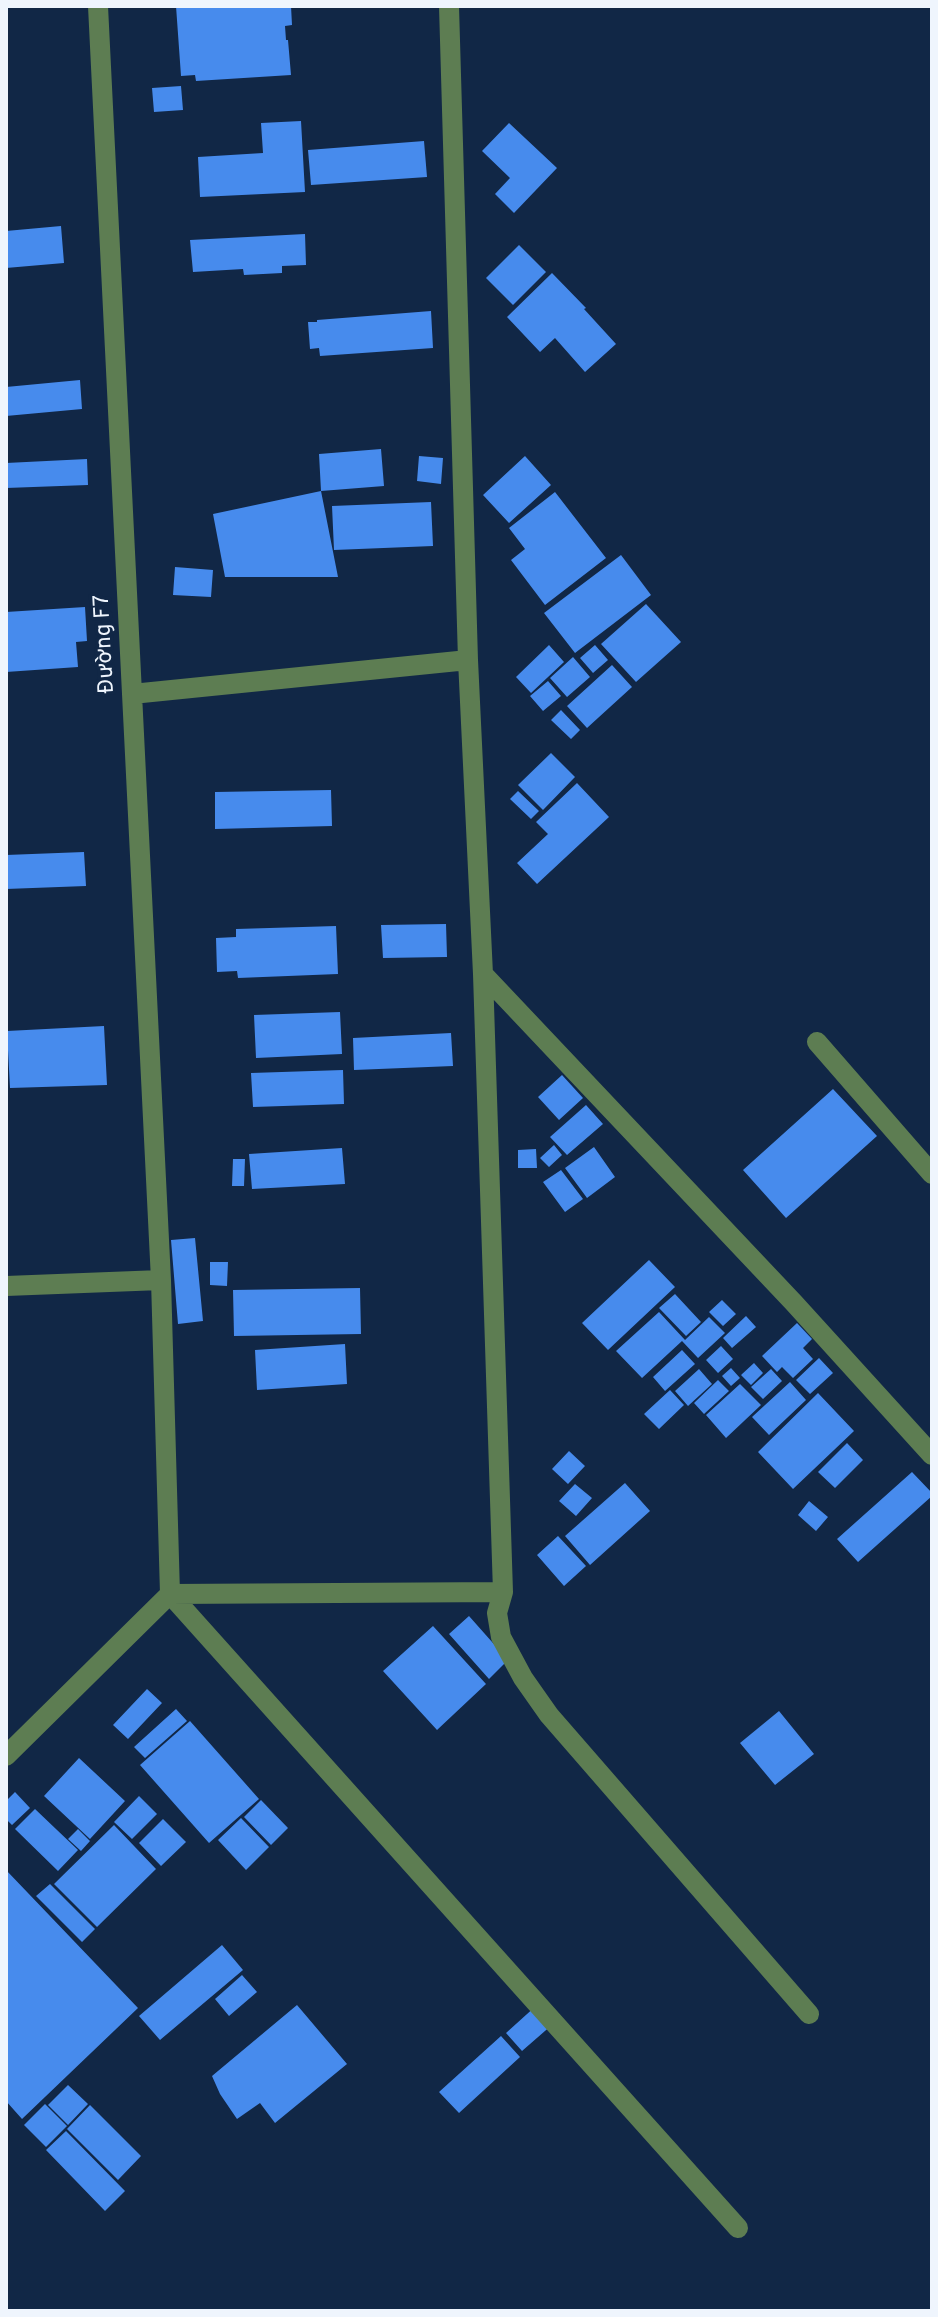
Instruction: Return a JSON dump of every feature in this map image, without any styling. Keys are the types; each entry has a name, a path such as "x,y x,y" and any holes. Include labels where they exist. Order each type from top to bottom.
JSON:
{"street":[{"name":"Đường F7","path":"98,6 161,1280 170,1594"},
{"path":"449,6 468,660 483,974 503,1592 497,1613 501,1637 523,1678 549,1715 809,2014"},
{"path":"132,694 468,660"},
{"path":"483,974 794,1303 932,1455"},
{"path":"817,1042 932,1174"},
{"path":"6,1286 161,1280"},
{"path":"6,1756 170,1594 503,1592"},
{"path":"170,1594 738,2228"}],"building":[{"path":"176,6 291,6 292,25 285,26 291,75 196,81 195,75 181,76"},
{"path":"181,86 183,110 154,112 152,88"},
{"path":"301,121 305,192 200,197 198,157 263,153 261,123"},
{"path":"509,123 557,168 514,213 495,194 510,178 482,151"},
{"path":"424,141 427,177 311,185 308,150"},
{"path":"61,226 64,263 6,268 6,231"},
{"path":"305,234 306,265 282,266 282,273 244,275 243,269 193,272 190,240"},
{"path":"519,245 546,272 513,305 486,278"},
{"path":"552,273 616,344 585,372 555,338 540,352 507,317"},
{"path":"431,311 433,348 320,356 319,348 310,349 308,322"},
{"path":"80,380 82,409 6,416 6,387"},
{"path":"381,449 384,486 321,491 319,454"},
{"path":"419,456 443,458 441,484 417,481"},
{"path":"525,456 551,485 509,523 483,495"},
{"path":"87,459 88,485 6,488 6,463"},
{"path":"321,491 338,577 225,577 213,514"},
{"path":"555,492 606,558 545,605 511,560 525,549 509,528"},
{"path":"431,502 433,546 334,550 332,506"},
{"path":"621,555 651,595 575,653 544,613"},
{"path":"175,567 213,570 211,597 173,595"},
{"path":"646,604 681,642 636,682 601,644"},
{"path":"85,607 87,641 76,642 78,667 6,672 6,612"},
{"path":"549,645 564,662 531,693 516,677"},
{"path":"595,645 608,660 593,673 580,658"},
{"path":"573,657 590,677 567,697 550,678"},
{"path":"612,665 632,687 587,728 567,706"},
{"path":"548,681 561,696 543,711 530,696"},
{"path":"561,710 580,730 571,739 551,720"},
{"path":"551,753 575,777 543,810 518,785"},
{"path":"577,783 609,817 537,884 517,863 548,834 536,822"},
{"path":"331,790 332,826 215,829 215,792"},
{"path":"518,791 539,811 531,819 510,799"},
{"path":"84,852 86,886 6,889 6,855"},
{"path":"446,924 447,957 383,958 381,925"},
{"path":"336,926 338,974 238,978 237,971 217,972 216,938 236,937 236,929"},
{"path":"340,1012 342,1054 256,1058 254,1015"},
{"path":"104,1026 107,1085 10,1088 7,1031"},
{"path":"451,1033 453,1066 354,1070 353,1038"},
{"path":"343,1070 344,1104 253,1107 251,1073"},
{"path":"562,1075 583,1098 559,1120 538,1097"},
{"path":"833,1089 877,1136 786,1218 743,1170"},
{"path":"586,1105 603,1124 567,1155 550,1137"},
{"path":"554,1145 562,1155 549,1167 540,1158"},
{"path":"594,1147 615,1177 587,1198 565,1168"},
{"path":"342,1148 345,1184 252,1189 249,1154"},
{"path":"536,1149 537,1168 518,1168 518,1150"},
{"path":"233,1159 245,1159 244,1186 232,1186"},
{"path":"561,1170 583,1199 565,1212 543,1182"},
{"path":"195,1238 203,1321 178,1324 171,1240"},
{"path":"649,1260 675,1287 608,1350 582,1323"},
{"path":"210,1262 228,1262 227,1286 210,1285"},
{"path":"360,1288 361,1334 234,1336 233,1290"},
{"path":"675,1294 701,1322 686,1336 659,1308"},
{"path":"722,1300 736,1314 723,1326 709,1312"},
{"path":"659,1312 685,1340 709,1317 725,1333 698,1358 682,1341 642,1378 616,1351"},
{"path":"746,1316 756,1327 732,1348 723,1338"},
{"path":"797,1323 812,1339 803,1348 813,1359 793,1378 782,1367 777,1372 762,1356"},
{"path":"345,1344 347,1384 257,1390 255,1350"},
{"path":"721,1346 733,1359 718,1373 706,1360"},
{"path":"682,1350 695,1364 665,1391 653,1377"},
{"path":"819,1358 833,1373 810,1394 796,1380"},
{"path":"754,1363 763,1373 751,1385 741,1375"},
{"path":"731,1368 740,1378 731,1386 722,1376"},
{"path":"699,1369 712,1384 688,1406 675,1391"},
{"path":"771,1369 782,1381 763,1399 751,1387"},
{"path":"718,1380 729,1391 704,1414 694,1403"},
{"path":"790,1382 806,1400 769,1435 752,1417"},
{"path":"740,1384 761,1405 726,1438 706,1415"},
{"path":"670,1390 684,1405 659,1429 644,1414"},
{"path":"818,1393 854,1431 793,1489 758,1452"},
{"path":"847,1443 863,1460 835,1488 818,1472"},
{"path":"569,1451 585,1466 568,1484 552,1469"},
{"path":"912,1472 932,1496 858,1562 837,1539"},
{"path":"625,1483 650,1511 590,1565 565,1536"},
{"path":"575,1484 592,1498 576,1516 559,1501"},
{"path":"809,1501 828,1517 816,1531 798,1515"},
{"path":"558,1536 586,1566 564,1586 537,1555"},
{"path":"469,1616 508,1660 489,1679 449,1634"},
{"path":"433,1626 486,1684 437,1730 383,1671"},
{"path":"147,1689 162,1703 128,1739 113,1725"},
{"path":"176,1709 187,1721 145,1758 134,1747"},
{"path":"779,1711 814,1754 775,1785 740,1743"},
{"path":"190,1721 259,1799 209,1843 140,1765"},
{"path":"79,1758 125,1801 90,1839 44,1796"},
{"path":"15,1792 30,1808 12,1825 6,1819 6,1801"},
{"path":"139,1796 157,1814 132,1839 114,1822"},
{"path":"261,1800 288,1828 271,1845 244,1817"},
{"path":"35,1809 78,1850 58,1871 15,1829"},
{"path":"241,1818 269,1847 246,1870 218,1840"},
{"path":"163,1819 186,1842 161,1866 139,1843"},
{"path":"114,1825 156,1869 97,1927 54,1884"},
{"path":"78,1829 90,1841 81,1851 68,1839"},
{"path":"6,1870 138,2008 22,2119 6,2101"},
{"path":"50,1884 95,1929 82,1942 36,1896"},
{"path":"222,1945 243,1970 160,2040 139,2016"},
{"path":"242,1975 257,1992 229,2016 215,1999"},
{"path":"297,2005 347,2064 275,2123 260,2103 237,2119 212,2076"},
{"path":"537,2005 553,2024 522,2051 506,2033"},
{"path":"501,2036 520,2057 459,2113 439,2092"},
{"path":"68,2085 88,2104 68,2125 48,2105"},
{"path":"45,2104 67,2126 46,2147 24,2125"},
{"path":"90,2105 141,2156 118,2180 67,2129"},
{"path":"66,2131 125,2191 105,2211 46,2150"}]}
